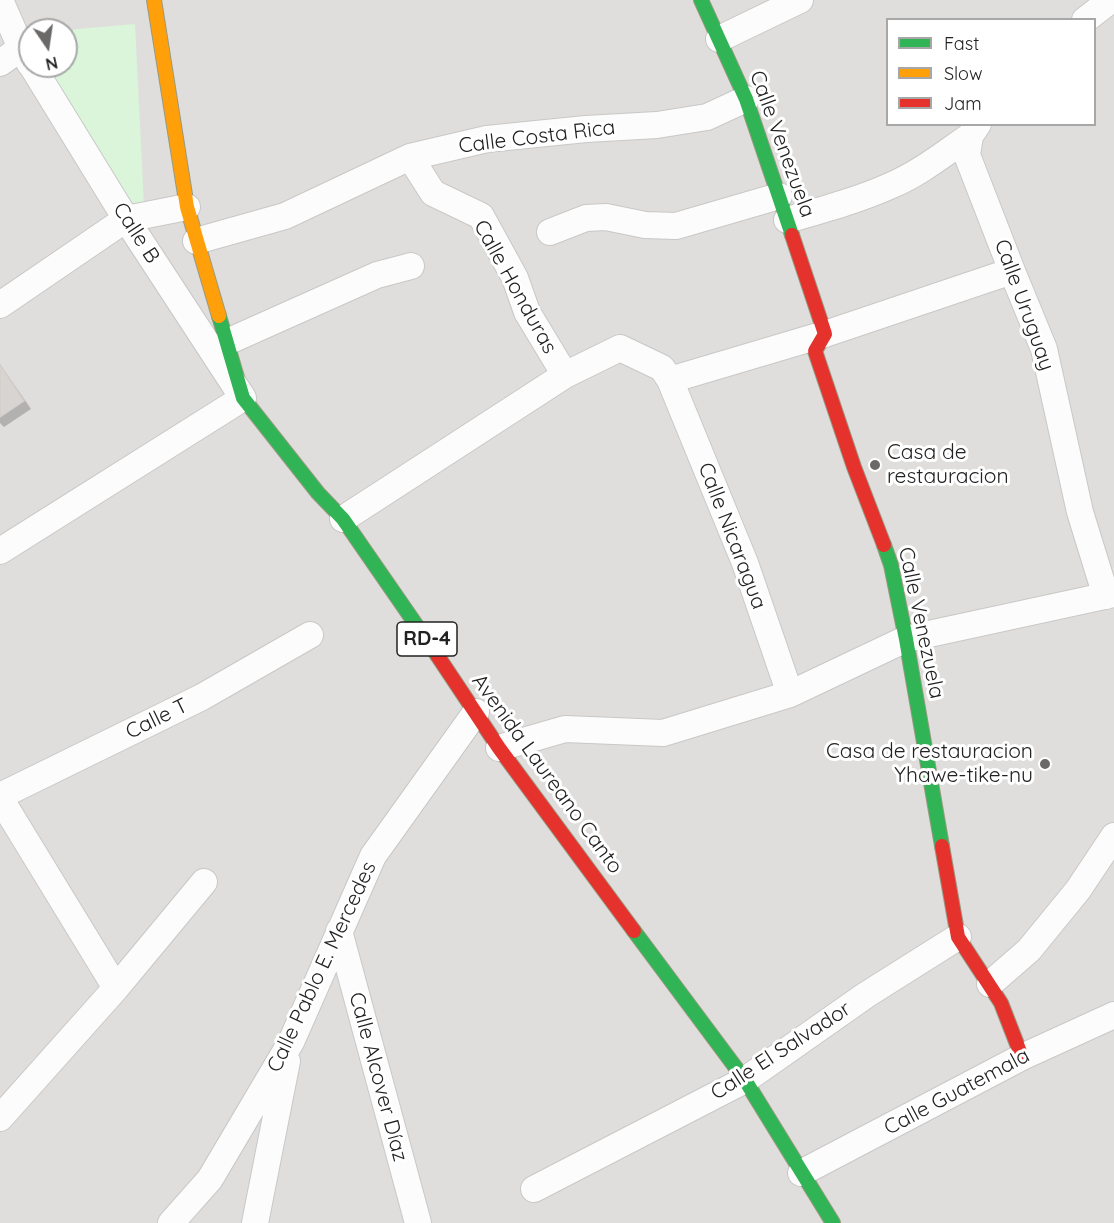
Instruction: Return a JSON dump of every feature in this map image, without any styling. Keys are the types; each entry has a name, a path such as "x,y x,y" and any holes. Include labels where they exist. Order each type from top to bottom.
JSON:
{"main road":[{"name":"Avenida Laureano Canto","path":"154,0 187,207 243,398 318,493 343,519 499,748 745,1080 833,1223"},
{"name":"Calle Venezuela","path":"701,0 746,99 783,208 825,334 815,351 854,467 891,565 958,937 1001,1003 1022,1057"}],"street":[{"name":"Calle B","path":"0,0 18,51"},
{"path":"719,39 800,0"},
{"path":"1088,18 1112,1"},
{"name":"Calle B","path":"33,78 243,398"},
{"name":"Calle Costa Rica","path":"196,241 285,216 410,157 487,139 586,129 657,125 707,117 746,99"},
{"path":"550,232 586,218 606,217 645,225 676,226 783,208 826,209 893,185 933,162 974,130"},
{"name":"Calle Uruguay","path":"974,130 967,155 1044,349 1080,512 1110,595"},
{"name":"Calle Honduras","path":"410,157 433,193 481,216 515,278 527,312 565,375"},
{"path":"0,305 126,219 187,207"},
{"path":"227,342 369,278 411,266"},
{"path":"343,519 565,375 620,348 662,368 670,380 825,334 1012,272"},
{"name":"Calle Nicaragua","path":"670,380 745,563 790,694"},
{"path":"0,551 243,398"},
{"path":"499,748 565,729 663,733 790,694 906,639 1110,595"},
{"name":"Calle T","path":"0,797 202,697 310,635"},
{"name":"Calle Pablo E. Mercedes","path":"171,1223 210,1179 291,1042 373,856 476,712"},
{"path":"0,797 116,988"},
{"path":"990,984 1029,950 1078,890 1114,836"},
{"path":"5,1103 116,988 204,882"},
{"name":"Calle Alcover Díaz","path":"339,931 418,1223"},
{"name":"Calle El Salvador","path":"534,1189 745,1080 866,995 958,937"},
{"name":"Calle Guatemala","path":"801,1173 1022,1057 1114,1015"},
{"path":"255,1223 291,1042"}],"shaded area":[{"path":"0,0 1114,0 1114,1223 0,1223"}],"green space":[{"path":"135,24 145,226 46,78 78,78 78,29"}],"building":[{"path":"0,365 24,401 0,417"}],"traffic: fast":[{"path":"701,0 746,99 792,235"},
{"path":"219,316 243,398 318,493 343,519 437,655"},
{"path":"884,545 891,565 906,639 942,846"},
{"path":"634,931 745,1080 833,1223"}],"traffic: slow":[{"path":"154,0 187,207 219,316"}],"traffic: jam":[{"path":"792,235 825,334 815,351 854,467 884,545"},
{"path":"437,655 499,748 634,931"},
{"path":"942,846 958,937 1001,1003 1022,1057"}],"place":[{"name":"Casa de restauracion","path":"875,465"},
{"name":"Casa de restauracion Yhawe-tike-nu","path":"1045,764"}]}
